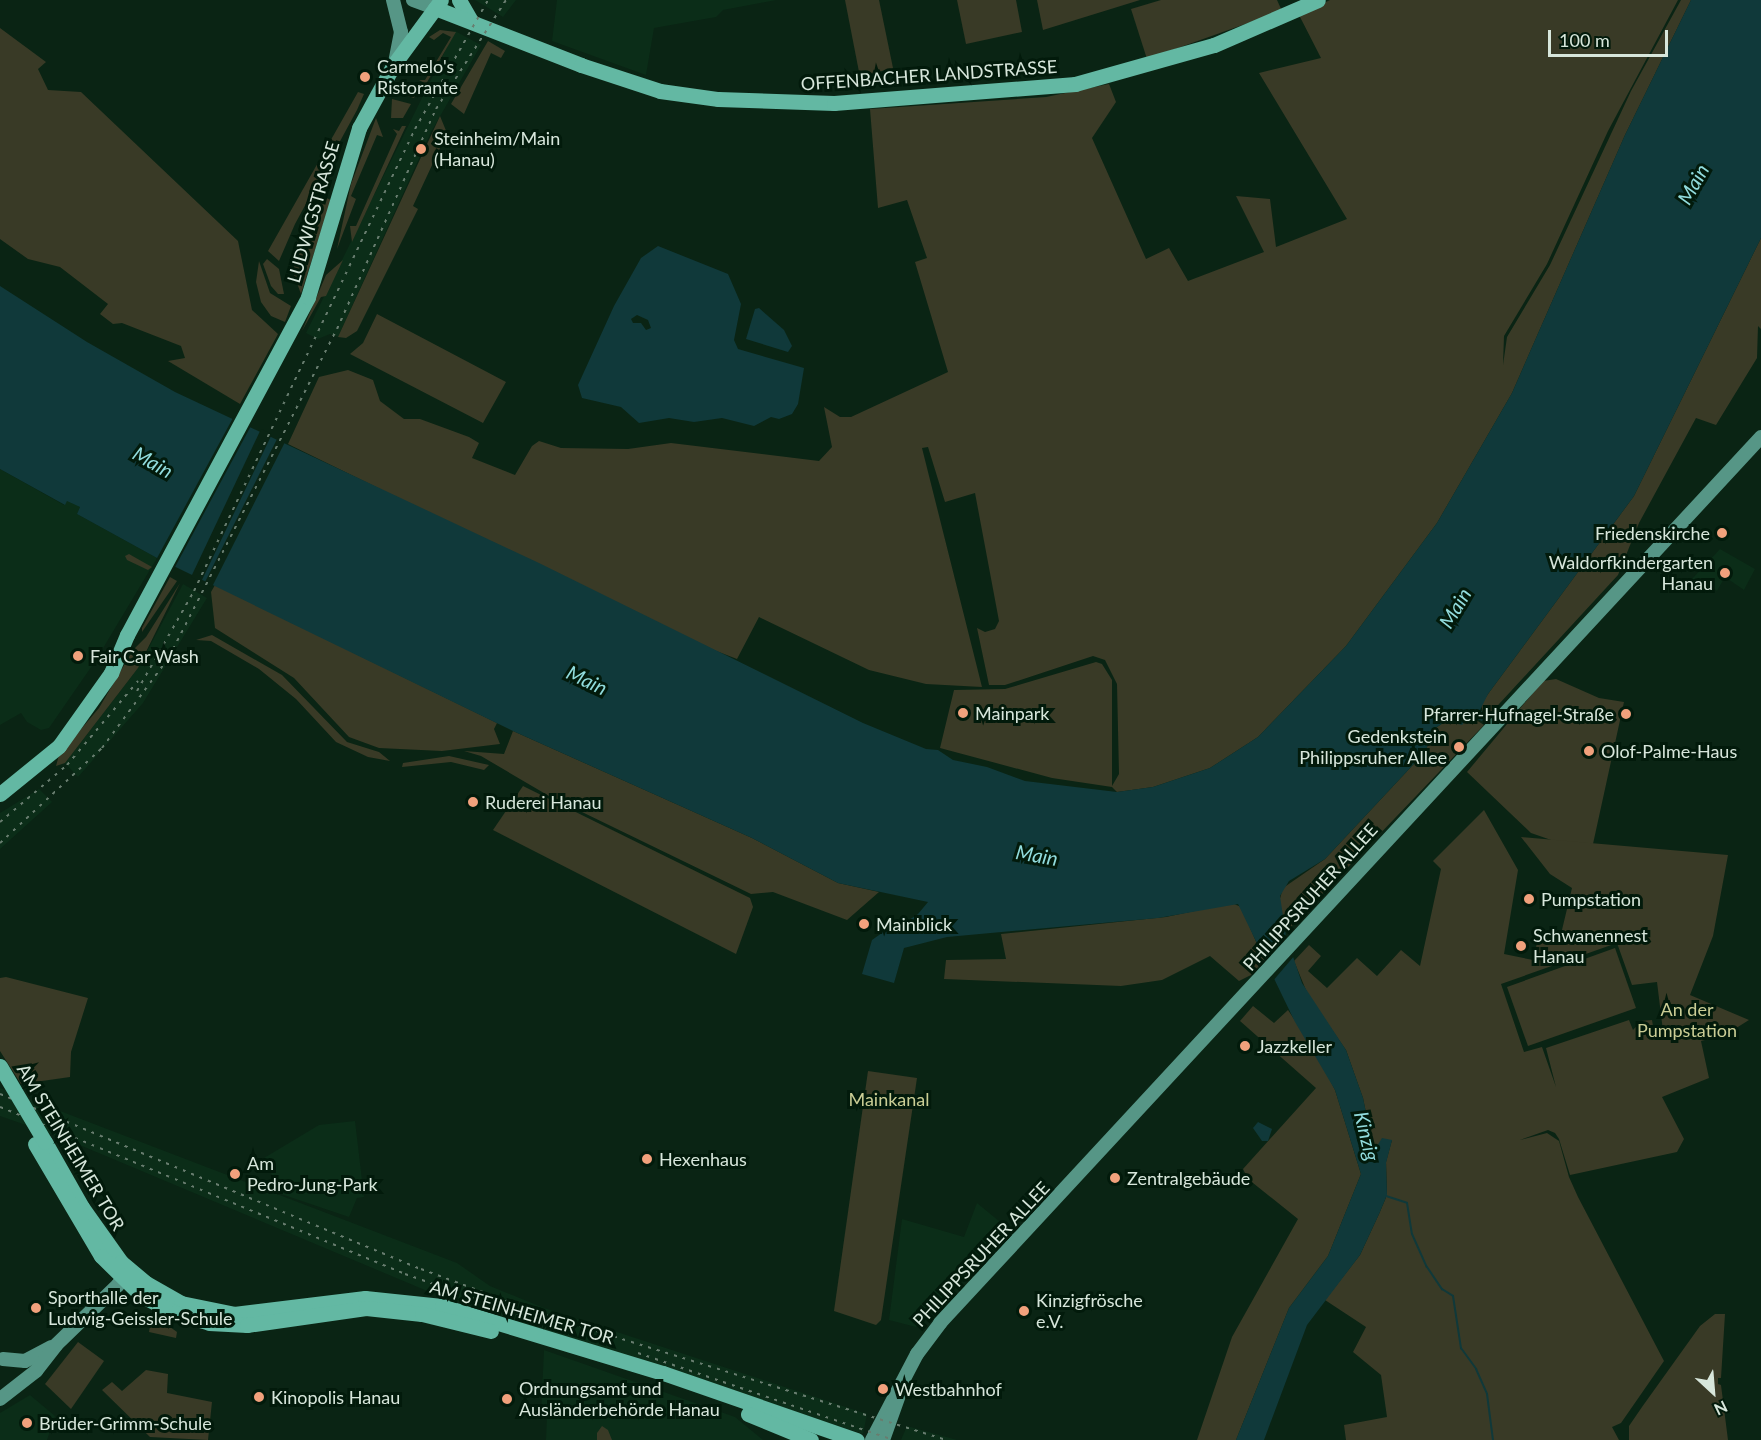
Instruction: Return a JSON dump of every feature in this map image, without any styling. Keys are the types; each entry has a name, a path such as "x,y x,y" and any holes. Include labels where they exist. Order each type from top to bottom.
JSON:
{"main road":[{"path":"393,0 401,32 394,64"},
{"path":"413,0 438,4"},
{"path":"459,0 471,21"},
{"name":"OFFENBACHER LANDSTRASSE","path":"438,4 471,21 582,65 660,91 718,99 834,103 1024,91 1086,82 1214,45 1318,0"},
{"name":"LUDWIGSTRASSE","path":"44,756 92,703 293,327 318,271 352,145 394,64 438,4"},
{"name":"PHILIPPSRUHER ALLEE","path":"899,1390 917,1354 940,1323 1761,437"},
{"path":"0,783 44,756"},
{"path":"0,794 44,756"},
{"name":"AM STEINHEIMER TOR","path":"0,1066 40,1143"},
{"name":"AM STEINHEIMER TOR","path":"0,1086 125,1274 142,1296 175,1313 221,1325 247,1325 366,1308 436,1316 659,1382 804,1435 857,1440"},
{"path":"0,1399 36,1371 56,1345 125,1274"},
{"name":"AM STEINHEIMER TOR","path":"125,1274 163,1294 214,1313 255,1313 365,1298 442,1306 663,1373 804,1435"},
{"path":"101,1301 122,1292 142,1296"},
{"path":"3,1359 28,1360 56,1345"},
{"path":"872,1440 899,1390"},
{"path":"883,1440 898,1406 899,1390"}],"shaded area":[{"path":"475,0 516,0 503,17"},
{"path":"557,0 776,0 723,10 716,17 654,28 646,75 552,41"},
{"path":"455,31 481,45 431,132 338,337 330,334 318,339 306,333"},
{"path":"0,469 64,505 67,500 80,507 77,514 157,558 96,660 49,728 41,730 27,722 21,713 0,725"},
{"name":"Waldorfkindergarten Hanau","path":"1720,549 1755,569 1744,590 1725,577 1717,591 1704,580 1699,586 1691,580"},
{"path":"183,584 207,598 143,703 78,777 65,763 138,668"},
{"path":"39,789 52,802 0,849 0,813"},
{"path":"0,1088 457,1263 490,1286 544,1308 867,1414 863,1434 432,1293 63,1138 0,1116"},
{"path":"355,1121 364,1197 357,1198 349,1217 281,1194 264,1158 319,1125"},
{"path":"977,1203 1005,1226 916,1327 889,1320 902,1219 964,1237"},
{"path":"544,1350 735,1417 763,1440 546,1440 547,1414 541,1414"},
{"name":"Brüder-Grimm-Schule","path":"30,1395 55,1416 47,1440 0,1440 0,1413"},
{"path":"907,1426 957,1440 901,1440"}],"green space":[{"path":"845,0 879,0 893,68 860,77"},
{"path":"957,0 1016,0 1022,32 966,44"},
{"path":"1037,0 1140,0 1043,30"},
{"path":"1161,0 1277,0 1282,11 1147,59 1131,9"},
{"path":"1330,0 1678,0 1608,131 1547,264 1504,336 1503,365 1507,337 1550,265 1631,91 1681,0 1691,0 1625,135 1512,393 1437,523 1346,646 1258,737 1210,768 1153,787 1117,792 1112,787 1052,778 940,748 954,690 1005,689 1096,662 1102,664 1112,680 1112,786 1119,774 1117,684 1105,660 1093,656 1005,685 989,685 977,628 985,632 995,629 999,621 975,493 945,502 928,447 922,448 982,687 926,684 869,670 759,617 737,659 693,642 288,444 319,377 348,370 373,380 380,401 404,419 420,419 469,437 479,443 472,458 515,475 532,446 539,441 561,448 628,449 671,443 819,461 832,447 824,407 840,417 851,417 948,372 915,262 927,258 907,200 878,208 870,109 1046,97 1109,84 1116,102 1092,138 1146,259 1169,248 1188,281 1264,252 1236,196 1270,199 1276,247 1347,219 1259,73 1321,58 1299,15"},
{"path":"0,28 46,62 38,69 48,90 81,92 238,241 252,310 278,334 240,404 168,361 185,358 181,346 122,323 113,324 100,314 108,304 60,267 28,259 0,239"},
{"path":"440,30 456,32 426,84 419,80 425,80 451,37 443,33 434,40 429,37"},
{"path":"488,41 505,51 501,58 491,53 464,114 451,104"},
{"path":"411,83 419,87 414,98 395,92"},
{"path":"358,92 364,94 357,110 295,224 279,261 268,251"},
{"path":"392,99 411,104 403,118 391,118"},
{"path":"440,116 447,133 413,206 418,209 357,331 346,338 338,337"},
{"path":"376,118 383,137 377,135 351,196 356,199 337,249 351,184"},
{"path":"402,126 406,126 352,242 350,226 356,226 397,134 393,129 399,131"},
{"path":"335,152 328,180 314,193"},
{"path":"324,197 331,200 301,294 294,275 294,248 315,205"},
{"path":"1761,238 1761,329 1758,326 1757,358 1716,425 1696,418 1639,523 1618,575 1488,716 1484,715 1481,705 1488,694 1634,496"},
{"path":"267,259 279,269 284,294 278,294 271,286 263,264"},
{"path":"343,260 326,296 321,297 302,331 326,275"},
{"path":"259,261 270,293 291,306 285,322 271,316 261,302 256,282"},
{"path":"377,314 506,382 483,423 350,354 363,343"},
{"path":"129,554 152,567 148,570 127,560 125,556"},
{"path":"170,577 177,581 142,632 142,628"},
{"path":"180,583 138,668 65,763 56,766 59,755 99,708 133,650 146,637"},
{"path":"215,585 497,723 494,729 500,744 442,751 379,748 349,737 294,678 215,628 211,592"},
{"path":"212,635 282,675 347,742 379,752 390,761 368,757 336,742 296,699 259,669 211,641 196,640"},
{"path":"1556,679 1599,698 1624,702 1593,844 1554,841 1531,833 1467,772 1543,681"},
{"path":"1470,716 1484,725 1286,932 1279,902 1283,888 1325,859 1425,752 1434,729 1446,721 1458,723"},
{"path":"513,731 752,838 838,883 879,892 847,920 773,892 751,894 549,796 481,756 464,751 504,754"},
{"path":"449,756 489,765 484,770 451,762 402,767 403,763"},
{"path":"523,786 750,898 753,907 736,954 493,830"},
{"name":"An der Pumpstation","path":"1484,810 1518,870 1504,954 1533,960 1540,930 1561,934 1572,888 1550,874 1521,837 1728,855 1713,936 1690,995 1749,1020 1725,1035 1701,1041 1709,1078 1662,1097 1684,1139 1677,1152 1570,1175 1559,1139 1555,1133 1548,1130 1520,1140 1547,1133 1559,1141 1569,1177 1578,1197 1664,1361 1621,1423 1612,1427 1619,1440 1346,1440 1344,1425 1387,1417 1381,1375 1353,1352 1366,1327 1325,1300 1360,1255 1387,1195 1386,1162 1392,1140 1374,1152 1363,1098 1346,1050 1308,995 1294,961 1309,945 1321,956 1308,971 1327,988 1357,958 1377,976 1401,950 1420,966 1441,869 1433,861","holes":["1617,943 1632,985 1657,982 1663,1031 1654,1032 1652,1020 1641,1021 1633,1030 1629,1020 1546,1048 1556,1087 1542,1047 1524,1052 1501,984"]},
{"path":"1232,903 1241,907 1264,960 1251,975 1239,981 1210,956 1162,980 1121,986 944,979 946,960 1006,959 1001,934 1166,917"},
{"path":"1615,948 1636,1008 1528,1046 1507,987"},
{"path":"6,977 88,998 71,1052 70,1077 21,1084 0,1051 0,978"},
{"path":"1253,1006 1274,1023 1288,1010 1314,1049 1335,1090 1361,1174 1328,1256 1289,1308 1236,1440 1197,1440 1232,1337 1298,1219 1248,1179 1243,1169 1316,1088 1240,1021"},
{"name":"Mainkanal","path":"868,1071 917,1078 881,1320 876,1325 834,1311"},
{"path":"152,1314 177,1332 176,1338 149,1332"},
{"path":"1715,1314 1725,1314 1721,1378 1718,1378 1718,1384 1721,1385 1728,1440 1629,1440 1629,1426 1700,1326"},
{"path":"78,1342 104,1361 71,1409 45,1384"},
{"path":"146,1370 168,1374 167,1393 212,1402 208,1440 150,1437 102,1390 112,1382 122,1391"},
{"path":"602,1426 608,1430 612,1440 597,1440 597,1433"}],"water":[{"path":"1691,0 1761,0 1761,238 1634,496 1488,694 1480,710 1486,715 1482,721 1470,716 1462,725 1446,721 1434,729 1425,752 1325,859 1289,881 1280,896 1286,936 1302,983 1346,1050 1363,1098 1374,1151 1382,1138 1392,1140 1386,1163 1387,1195 1379,1214 1360,1255 1307,1325 1264,1440 1236,1440 1289,1308 1328,1256 1361,1174 1335,1090 1295,1022 1238,904 1158,918 947,937 904,948 894,983 862,974 872,940 903,918 909,920 918,914 928,902 838,883 752,838 513,731 157,558 77,514 80,507 67,501 65,505 0,469 0,286 87,342 175,392 539,563 863,723 926,749 938,750 953,760 987,767 1025,781 1117,792 1153,787 1210,768 1258,737 1346,646 1437,523 1512,393 1625,135"},
{"path":"658,246 728,274 741,304 734,340 738,349 804,368 798,404 792,414 779,419 771,417 754,426 722,418 694,422 669,418 639,423 621,407 582,398 578,385 614,306 641,258","holes":["637,315 648,320 651,328 646,330 641,323 633,323 631,319"]},
{"path":"759,308 784,330 792,346 788,352 746,339 755,309"},
{"path":"1258,1122 1272,1129 1268,1141 1262,1141 1253,1128"}],"pier":[{"path":"234,416 252,424 174,569 156,560"},
{"path":"261,429 272,434 201,582 191,577"},
{"path":"278,437 286,440 212,587 204,584"},
{"path":"1289,931 1295,955 1272,982 1262,962"}],"waterway":[{"path":"1386,1196 1407,1203 1412,1234 1427,1267 1442,1289 1453,1296 1461,1348 1476,1369 1487,1394 1493,1440"}],"railway":[{"path":"137,691 194,591 415,129 488,0"},
{"path":"0,843 102,748 169,657 337,329 436,109 506,0"},
{"path":"0,822 67,765 138,681"},
{"path":"0,1094 421,1269 545,1315 947,1440"},
{"path":"0,1107 405,1274 524,1316"},
{"path":"638,1353 893,1440"}],"place":[{"name":"Carmelo's Ristorante","path":"365,77"},
{"name":"Steinheim/Main (Hanau)","path":"421,149"},
{"name":"Friedenskirche","path":"1722,533"},
{"name":"Waldorfkindergarten Hanau","path":"1725,573"},
{"name":"Fair Car Wash","path":"78,656"},
{"name":"Mainpark","path":"963,713"},
{"name":"Pfarrer-Hufnagel-Straße","path":"1626,714"},
{"name":"Gedenkstein Philippsruher Allee","path":"1459,747"},
{"name":"Olof-Palme-Haus","path":"1589,751"},
{"name":"Ruderei Hanau","path":"473,802"},
{"name":"Pumpstation","path":"1529,899"},
{"name":"Mainblick","path":"864,924"},
{"name":"Schwanennest Hanau","path":"1521,946"},
{"name":"Jazzkeller","path":"1245,1046"},
{"name":"Hexenhaus","path":"647,1159"},
{"name":"Am Pedro-Jung-Park","path":"235,1174"},
{"name":"Zentralgebäude","path":"1115,1178"},
{"name":"Sporthalle der Ludwig-Geissler-Schule","path":"36,1308"},
{"name":"Kinzigfrösche e.V.","path":"1024,1311"},
{"name":"Westbahnhof","path":"883,1389"},
{"name":"Kinopolis Hanau","path":"259,1397"},
{"name":"Ordnungsamt und Ausländerbehörde Hanau","path":"507,1399"},
{"name":"Brüder-Grimm-Schule","path":"27,1423"}],"water label":[{"name":"Main","path":"1693,184"},
{"name":"Main","path":"153,462"},
{"name":"Main","path":"1455,608"},
{"name":"Main","path":"587,680"},
{"name":"Main","path":"1037,855"},
{"name":"Kinzig","path":"1367,1136"}]}
